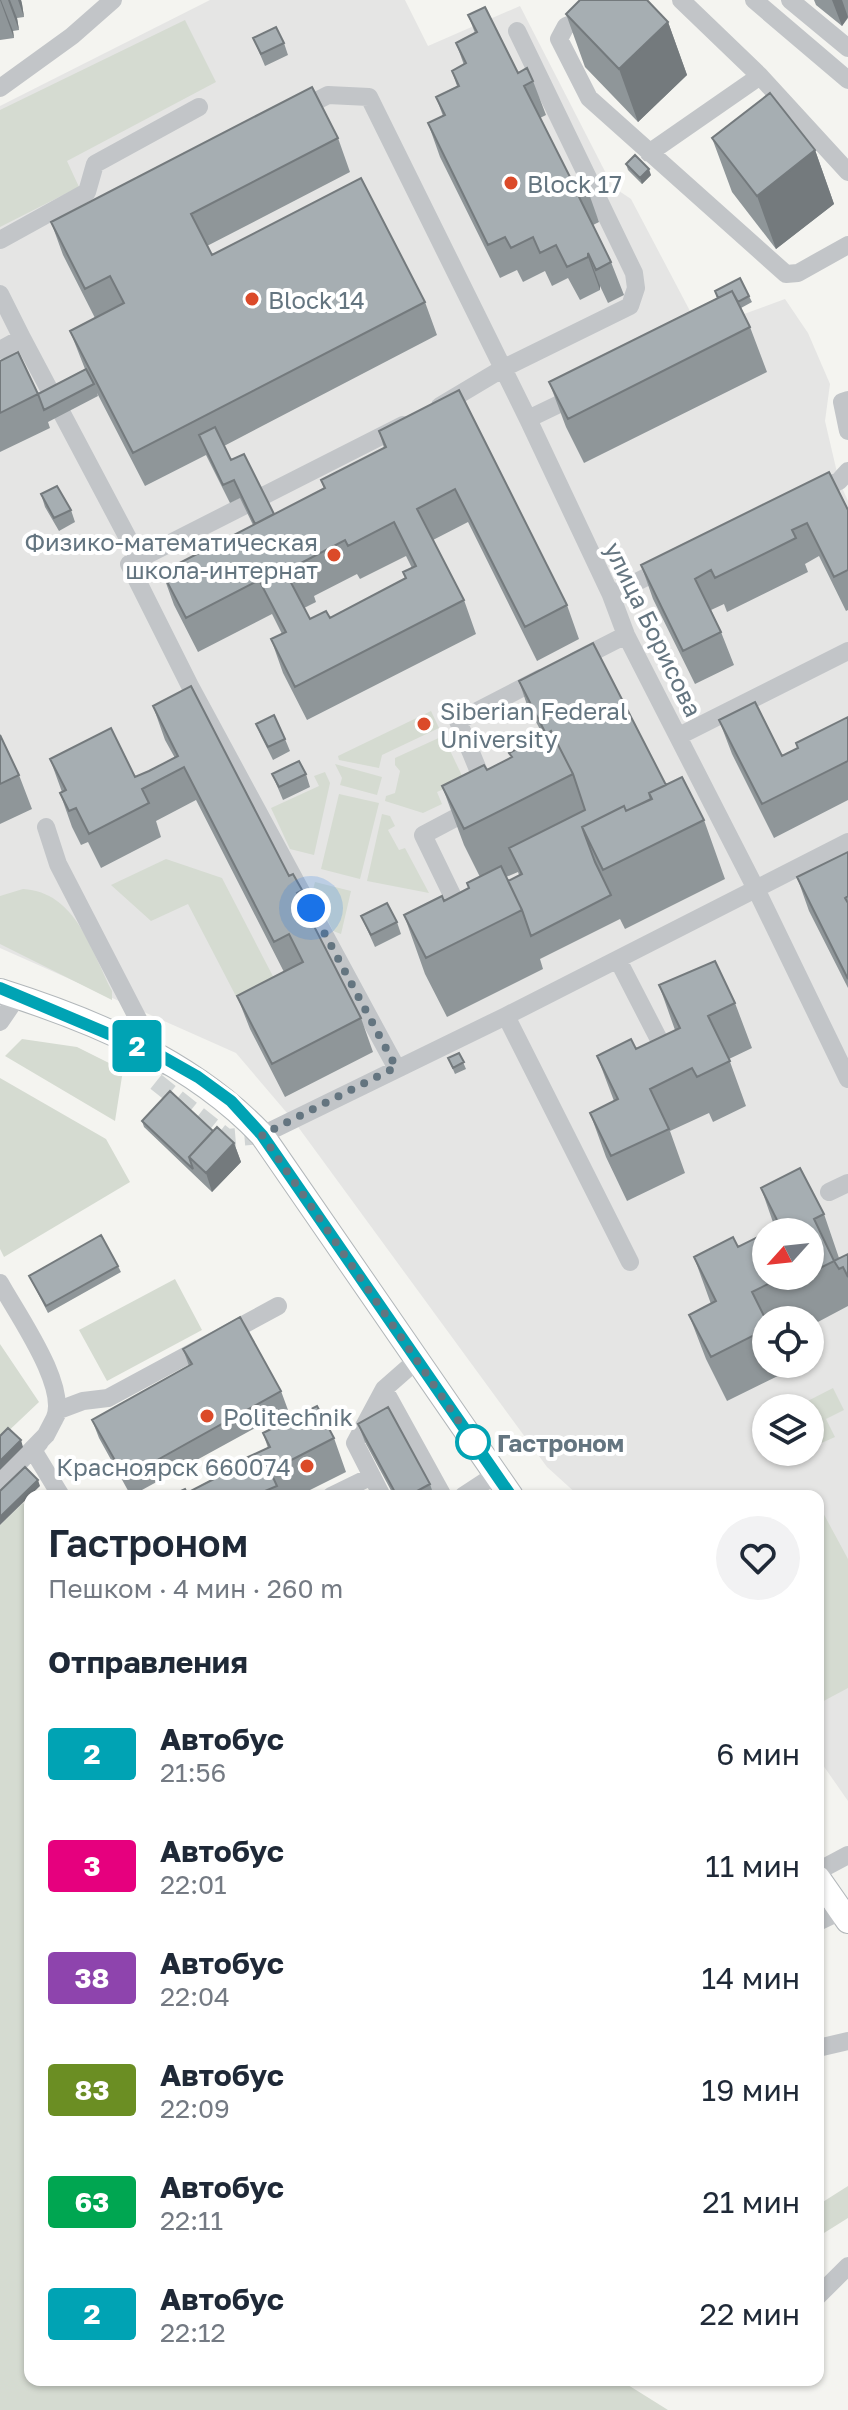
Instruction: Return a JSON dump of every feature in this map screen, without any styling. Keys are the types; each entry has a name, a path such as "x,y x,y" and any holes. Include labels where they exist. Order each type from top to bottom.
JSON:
{"main road":[{"path":"6,992 138,1047 198,1077 231,1101 262,1135 506,1490"},
{"path":"824,1886 845,1916"}],"street":[{"path":"0,88 72,36 113,0"},
{"path":"630,0 566,26 559,39 589,98 786,274 798,273 848,245"},
{"path":"681,0 760,76 848,172"},
{"path":"754,0 848,80"},
{"path":"790,0 848,48"},
{"path":"396,1067 190,686 129,564 475,388 502,369 630,306 636,288 634,273 517,31"},
{"path":"649,153 760,76"},
{"name":"улица Борисова","path":"275,122 328,95 369,97 528,419 611,595 626,635 756,889 848,1079"},
{"path":"0,240 87,192 95,164 199,107"},
{"path":"0,294 139,559"},
{"path":"0,350 22,338"},
{"path":"528,419 599,385"},
{"path":"848,400 842,402 848,431"},
{"path":"803,498 839,481 848,471"},
{"path":"611,595 679,560"},
{"path":"454,899 423,835 490,799 458,721 626,635"},
{"path":"679,736 848,651"},
{"path":"46,827 58,864 139,1021 138,1047"},
{"path":"262,1135 506,1016 848,842"},
{"path":"618,960 670,1061"},
{"path":"0,1022 6,992"},
{"path":"506,1016 630,1262"},
{"path":"829,1192 848,1183"},
{"path":"0,1283 57,1388 59,1410 46,1435 0,1482"},
{"path":"59,1410 83,1401 108,1398 278,1306"},
{"path":"379,1490 355,1443 384,1389 417,1360"},
{"path":"365,1386 384,1389"},
{"path":"384,1389 440,1490"},
{"path":"33,1450 57,1490"},
{"path":"472,1490 495,1475"},
{"path":"343,1490 372,1476"},
{"path":"824,1868 848,1855"},
{"path":"824,1921 845,1916"},
{"path":"824,2047 848,2041"},
{"path":"824,2290 848,2266"}],"shaded area":[{"name":"Siberian Federal University","path":"210,0 405,0 428,46 520,6 613,187 631,199 700,330 785,299 808,333 830,384 825,421 839,481 848,501 848,1801 824,1767 824,1490 572,1490 547,1467 293,1120 236,1053 0,948 0,106"},
{"path":"185,20 216,82 67,161 79,187 0,227 0,110"},
{"path":"431,711 439,728 382,755 379,768 339,760 338,756"},
{"path":"443,736 467,786 459,782 437,792 442,804 423,813 385,801 386,796 395,793 400,771 395,765 395,758"},
{"path":"335,764 382,777 377,795 340,785 342,778"},
{"path":"325,772 330,783 314,855 290,849 271,808 319,786 314,776"},
{"path":"339,794 379,803 360,879 321,869"},
{"path":"382,814 390,816 395,826 388,830 399,850 405,848 429,893 367,881"},
{"path":"166,859 222,878 278,986 240,1004 188,904 151,921 111,885"},
{"path":"315,882 351,891 341,934 333,931 313,890"},
{"path":"23,889 56,900 69,912 89,942 112,991 112,1000 0,944 0,896"},
{"path":"22,1039 77,1047 123,1070 115,1121 5,1056"},
{"path":"0,1078 106,1139 130,1182 4,1257 0,1249"},
{"path":"175,1279 202,1330 107,1381 79,1330"},
{"path":"0,1344 39,1402 0,1439"},
{"path":"833,1388 844,1410 826,1419 835,1437 824,1442 824,1394 821,1394"},
{"path":"23,1503 24,2386 630,2386 668,2410 0,2410 0,1525"},
{"path":"824,1515 848,1559 848,1688 824,1701"},
{"path":"848,2186 848,2218 824,2233 824,2201"}],"building":[{"path":"580,0 647,0 668,22 619,69 566,14"},
{"name":"Block 17","path":"485,7 518,73 527,68 533,81 524,86 572,181 582,177 587,188 577,193 611,262 596,270 588,253 588,257 567,267 556,245 540,253 533,237 511,248 505,237 488,245 428,123 445,115 436,97 459,86 452,71 466,63 456,43 477,32 468,15"},
{"path":"276,27 284,43 261,54 253,38"},
{"name":"Block 14","path":"312,87 338,138 191,214 212,255 361,178 425,302 133,453 70,331 124,303 110,276 85,289 51,222"},
{"path":"770,93 815,150 757,196 712,138"},
{"path":"635,155 649,169 640,178 626,164"},
{"path":"740,278 749,296 738,302 732,291 718,298 715,291"},
{"path":"732,291 750,327 568,419 549,382"},
{"path":"18,352 38,394 0,413 0,361"},
{"path":"86,369 94,384 44,410 38,394"},
{"path":"459,390 567,605 525,627 455,489 417,509 464,600 295,687 271,639 286,632 259,580 186,618 162,572 325,488 321,480 386,447 379,431","holes":["394,522 416,566 403,572 406,578 330,618 326,611 310,619 288,577 304,569 301,563 345,540 348,546"]},
{"path":"215,427 231,460 244,454 274,514 255,524 234,480 223,485 199,435"},
{"path":"829,472 848,510 848,570 834,577 807,523 792,530 796,538 715,578 711,570 695,579 721,632 683,651 641,565"},
{"path":"57,486 71,510 54,518 41,494"},
{"path":"593,643 666,785 649,793 651,799 626,811 624,806 582,827 611,895 531,936 508,881 522,874 509,848 585,810 573,774 551,731 546,734 519,681"},
{"path":"191,686 289,876 293,874 302,890 297,893 361,1018 272,1064 237,996 303,962 289,934 274,942 184,767 142,789 149,803 89,834 76,808 69,811 60,793 66,790 50,759 111,728 135,777 178,756 153,706"},
{"path":"755,702 782,756 798,748 796,743 848,717 848,761 762,804 719,720"},
{"path":"274,715 285,739 268,747 256,724"},
{"path":"551,731 573,774 464,829 442,786 484,765 487,770 512,757 509,753"},
{"path":"0,735 19,775 0,784"},
{"path":"299,761 306,774 279,787 272,774"},
{"path":"682,777 704,820 603,870 582,827 624,806 626,811 652,799 649,793"},
{"path":"848,852 848,896 845,898 848,903 848,979 797,877"},
{"path":"501,866 522,910 426,958 404,915 442,896 444,901 469,888 467,883"},
{"path":"387,903 397,922 371,935 361,916"},
{"path":"715,961 735,1003 708,1016 730,1061 697,1077 692,1068 650,1089 669,1129 611,1156 590,1113 618,1099 597,1056 631,1039 636,1049 680,1028 659,985"},
{"path":"459,1053 464,1062 453,1068 448,1058"},
{"path":"170,1091 213,1131 189,1157 193,1169 142,1121"},
{"path":"217,1127 234,1143 206,1173 189,1157"},
{"path":"800,1168 824,1214 816,1218 776,1218 761,1188"},
{"path":"101,1235 118,1266 46,1306 29,1276"},
{"path":"733,1237 738,1247 752,1240 752,1290 756,1290 752,1292 759,1306 752,1306 752,1336 711,1357 689,1315 716,1301 694,1257"},
{"path":"824,1240 834,1261 824,1266"},
{"path":"848,1254 848,1277 843,1267 839,1269 834,1261"},
{"name":"Politechnik","path":"240,1317 281,1391 125,1478 92,1420 192,1364 183,1349"},
{"path":"317,1406 334,1438 270,1471 277,1486 267,1490 193,1490 214,1479 211,1474 270,1447 263,1433"},
{"path":"388,1407 430,1484 419,1490 394,1490 358,1424"},
{"path":"8,1428 21,1440 0,1461 0,1436"},
{"path":"25,1467 38,1480 24,1490 24,1494 0,1517 0,1491"}],"tunnel":[{"path":"161,1056 155,1081 227,1138 262,1135"}],"bus line":[{"name":"2","path":"0,988 161,1056 231,1101 262,1135 506,1490"}],"place":[{"name":"Block 17","path":"511,183"},
{"name":"Block 14","path":"252,299"},
{"name":"Физико-математическая школа-интернат","path":"334,555"},
{"name":"Siberian Federal University","path":"424,724"},
{"name":"Politechnik","path":"207,1416"},
{"name":"Гастроном","path":"473,1442"},
{"name":"Красноярск 660074","path":"307,1466"}],"route":[{"path":"311,908 396,1067 262,1135 473,1442"}]}
